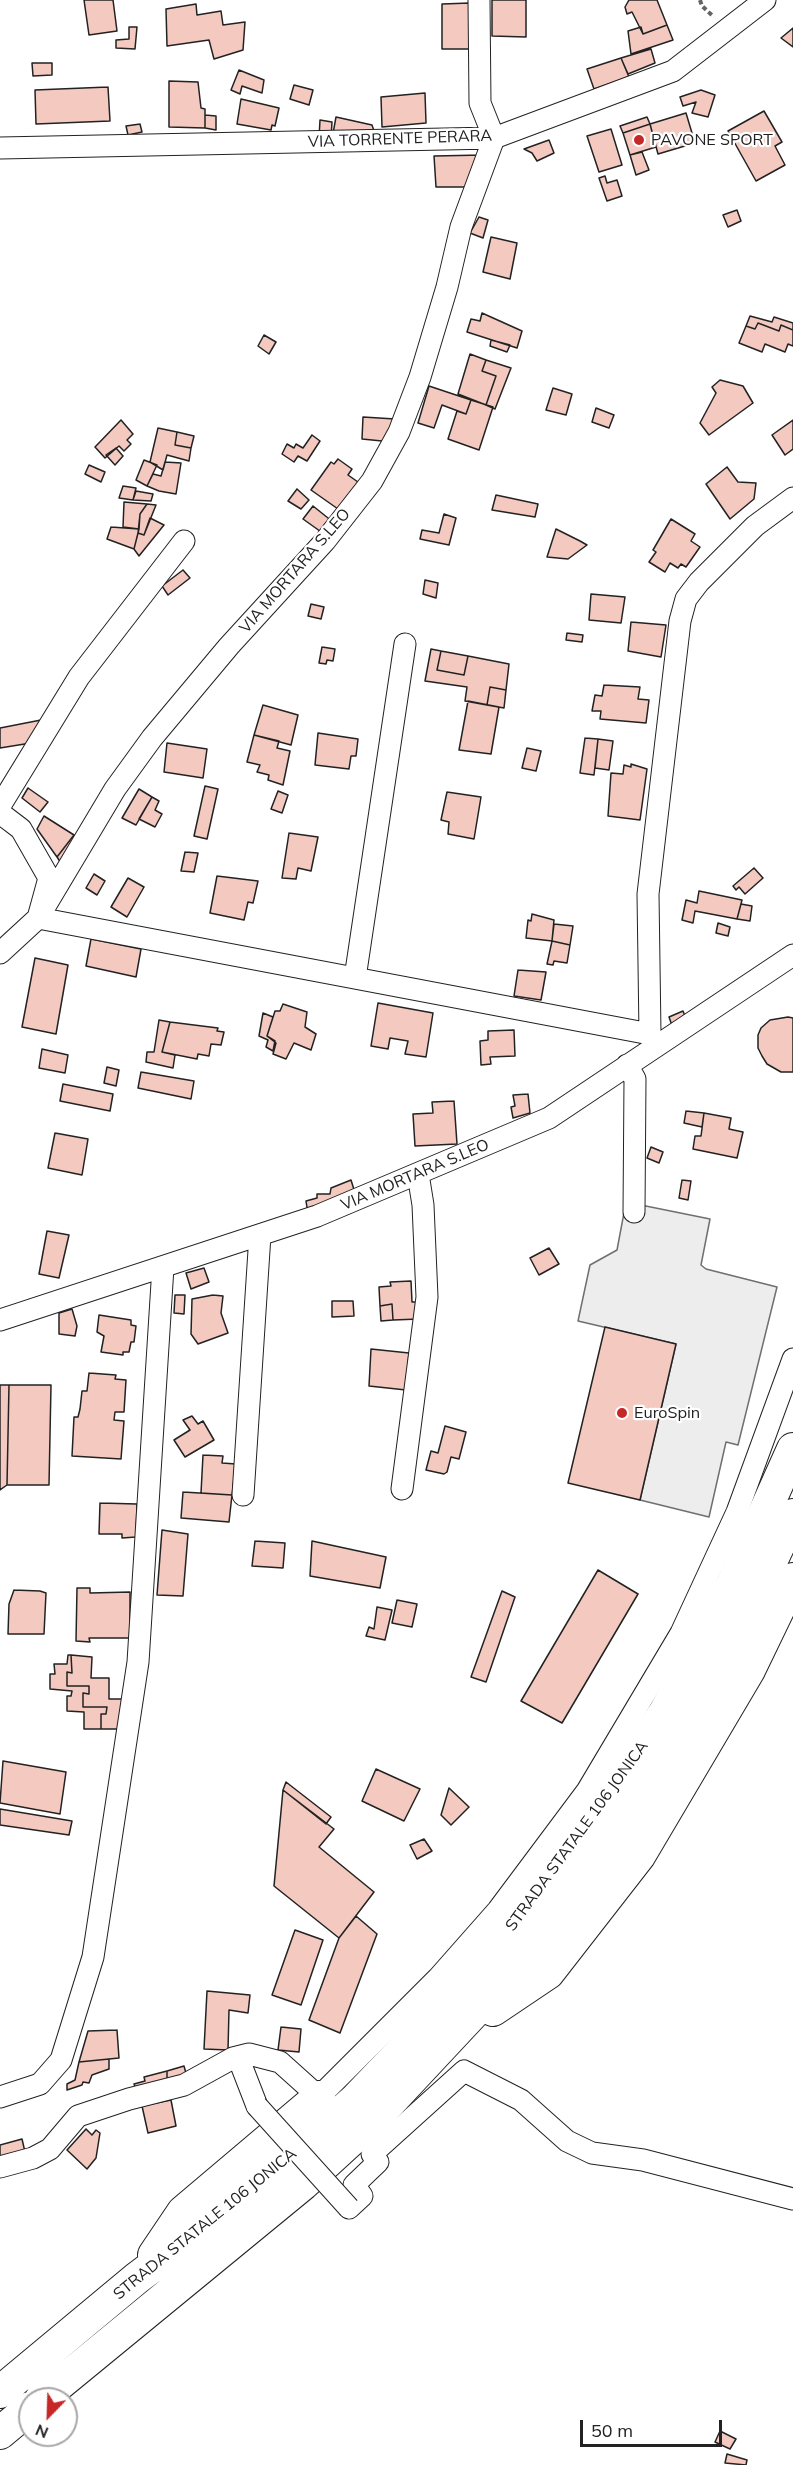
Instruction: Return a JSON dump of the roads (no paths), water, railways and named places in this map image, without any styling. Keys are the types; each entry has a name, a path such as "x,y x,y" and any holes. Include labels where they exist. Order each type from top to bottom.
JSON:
{"highway":[{"name":"STRADA STATALE 106 JONICA","path":"0,2392 137,2278 250,2193 355,2100 442,2009 531,1904 593,1820 665,1712 732,1585 793,1449"},
{"name":"STRADA STATALE 106 JONICA","path":"55,2387 303,2184 375,2118 462,2028 567,1905 616,1837 677,1743 724,1661 793,1515"},
{"path":"462,2028 548,1973 602,1907 639,1856 738,1689 793,1579"},
{"path":"137,2278 183,2212 319,2097"},
{"path":"0,2433 18,2418"}],"street":[{"path":"479,0 480,103 494,138"},
{"name":"VIA TORRENTE PERARA","path":"0,148 494,138 673,71 765,0"},
{"name":"VIA MORTARA S.LEO","path":"0,952 38,918 115,789 152,738 229,646 325,541 372,481 399,432 420,378 447,287 461,226 494,138"},
{"path":"0,813 21,830 49,878 38,918 354,978 653,1040 648,894 680,621 686,599 699,582 755,526 793,498"},
{"path":"0,806 79,676 184,541"},
{"path":"354,978 405,644"},
{"name":"VIA MORTARA S.LEO","path":"0,1320 317,1216 549,1118 627,1065 653,1040 793,955"},
{"path":"627,1065 635,1079 634,1212"},
{"path":"402,1489 426,1297 423,1205 418,1174"},
{"path":"243,1495 260,1235"},
{"path":"0,2097 40,2084 61,2060 93,1957 138,1662 163,1267"},
{"path":"0,2167 33,2158 50,2149 78,2116 129,2099 184,2085 238,2057 249,2054 280,2062 319,2097 461,1952 498,1910 587,1791 681,1633 711,1574 737,1512 793,1359"},
{"path":"238,2057 257,2106 349,2208 362,2196 354,2185 378,2162 372,2154 464,2071 521,2100 567,2141 592,2153 643,2160 793,2199"}],"place":[{"name":"PAVONE SPORT","path":"639,140"},
{"name":"EuroSpin","path":"622,1413"}]}
